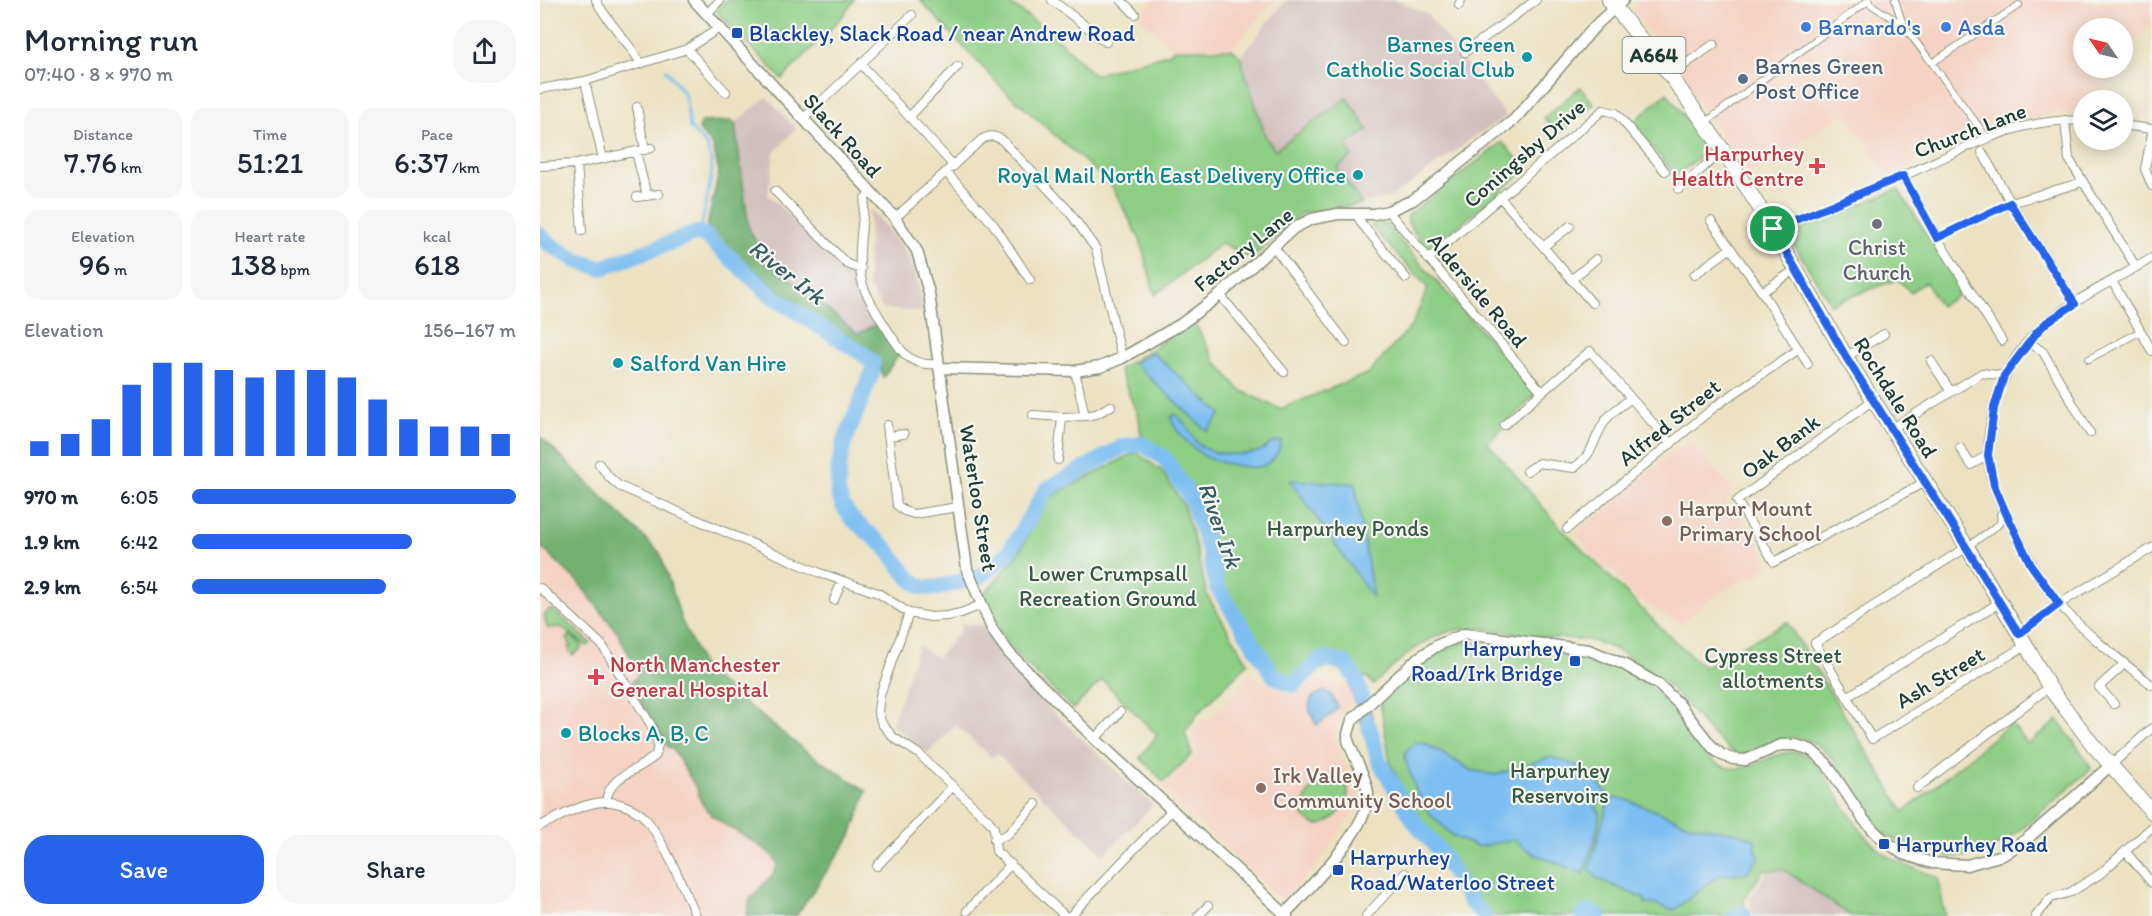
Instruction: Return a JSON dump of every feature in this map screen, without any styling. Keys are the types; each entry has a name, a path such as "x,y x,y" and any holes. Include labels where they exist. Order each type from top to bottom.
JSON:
{"main road":[{"name":"Rochdale Road","path":"1616,2 1723,150 1773,229 1846,357 1966,547 2049,687 2062,706 2152,812"}],"street":[{"path":"596,0 608,20 628,42 641,64"},
{"name":"Slack Road","path":"694,0 871,192 864,202 861,269 863,285 904,354 926,365 938,366"},
{"path":"707,14 720,0"},
{"path":"1052,0 1106,42"},
{"path":"1121,0 1135,14"},
{"path":"1465,52 1534,0"},
{"path":"1894,0 1903,25 1987,138"},
{"path":"1710,119 1868,1 1903,25"},
{"name":"Factory Lane","path":"938,366 1075,371 1100,367 1122,358 1181,324 1220,295 1294,228 1312,219 1338,214 1358,215 1388,211 1413,200 1514,120 1616,2"},
{"path":"1932,63 2019,5"},
{"path":"803,119 912,15"},
{"path":"540,89 585,81 687,49 721,27"},
{"path":"1670,75 1714,44"},
{"path":"687,49 726,92"},
{"path":"861,64 910,116 994,225 1030,280"},
{"path":"910,116 958,66"},
{"path":"585,81 603,159"},
{"path":"637,107 644,150 647,196"},
{"name":"Coningsby Drive","path":"1428,259 1603,110 1616,113 1665,171"},
{"path":"2065,120 2069,159 2136,267"},
{"name":"Church Lane","path":"1773,229 1903,176 1987,138 2024,125 2073,120"},
{"path":"2133,126 2152,129"},
{"path":"2152,134 2145,169 2152,186"},
{"path":"896,218 981,140 988,136 995,136 1002,140 1068,210 1096,249 1122,358"},
{"path":"540,166 577,164 644,150"},
{"path":"1679,189 1723,150"},
{"path":"1982,152 2010,203 2075,304"},
{"path":"577,164 577,217 582,231"},
{"path":"1903,176 1937,238 2002,340"},
{"path":"1937,238 2010,203 2083,182"},
{"path":"775,191 847,264 861,269"},
{"name":"Waterloo Street","path":"871,192 896,218 917,251 924,273 967,569 993,631 1009,653 1095,739 1286,915"},
{"path":"637,197 659,194"},
{"path":"1500,197 1592,303"},
{"name":"Alderside Road","path":"1388,211 1542,392"},
{"path":"1358,215 1362,224 1406,278"},
{"path":"1711,220 1762,292 1808,364"},
{"path":"1543,247 1570,226"},
{"path":"1274,247 1346,343"},
{"path":"1694,275 1731,248"},
{"path":"2152,258 2047,322 2028,341 2004,376 1994,408 1988,455 1994,485 2031,565 2059,604 2124,664 2152,685"},
{"path":"1571,280 1596,259"},
{"path":"1762,292 1795,270"},
{"path":"2112,281 2152,351"},
{"path":"1220,295 1284,372"},
{"path":"2089,359 2141,331"},
{"path":"1846,357 1884,334"},
{"path":"2028,341 2043,352 2090,433"},
{"name":"Alfred Street","path":"1567,529 1738,389 1799,350"},
{"path":"1504,425 1590,351 1671,444"},
{"path":"1931,361 1951,392"},
{"path":"1075,371 1085,416"},
{"path":"1891,429 1982,373 2004,376"},
{"path":"1527,471 1539,463 1574,468 1586,458 1594,446 1607,418 1630,399"},
{"name":"Oak Bank","path":"1873,399 1737,501 1755,532 1774,562 1925,482"},
{"path":"1033,415 1085,416 1096,414 1111,406"},
{"path":"1058,460 1062,417"},
{"path":"887,425 897,505 904,511 914,514 958,507"},
{"path":"888,436 904,434"},
{"path":"1960,448 1971,465 1988,455"},
{"path":"599,464 619,486 842,581 878,593 909,613 931,617 947,616 981,605"},
{"path":"1999,603 1847,697 1815,643 1998,525 2001,521 2000,514 2005,511"},
{"path":"2022,640 2059,604 2152,548"},
{"path":"834,600 842,581"},
{"path":"540,588 602,645 646,715 656,736 658,748 651,759 617,779 606,801"},
{"path":"909,613 880,695 878,712 882,724 888,732 919,754 992,825 996,851 1065,916"},
{"path":"1286,915 1330,865 1367,807 1368,789 1348,740 1352,720 1430,650 1465,634 1589,650 1623,664 1658,684 1678,703 1713,748 1733,759 1746,760 1781,745 1796,745 1811,750 1827,763 1864,820 1878,835 1903,854 1932,863 1967,865 2003,855 2028,838 2152,728"},
{"name":"Ash Street","path":"1847,697 1872,739 2022,640"},
{"path":"2114,704 2099,687 2124,664"},
{"path":"1917,788 2049,687"},
{"path":"1095,739 1120,712"},
{"path":"877,866 952,787"},
{"path":"540,826 584,806 606,801 632,809 643,816 657,835 696,916"},
{"path":"994,840 1008,834 1036,804"},
{"path":"1070,916 1173,809"},
{"path":"2036,916 2051,898 2086,884 2152,827"},
{"path":"2125,851 2152,883"},
{"path":"967,911 1011,864"},
{"path":"1366,916 1405,873"},
{"path":"1198,916 1208,906"}],"shaded area":[{"path":"1154,0 1274,0 1232,49 1174,49 1138,16"},
{"path":"1286,0 1396,0 1426,13 1507,117 1480,133 1393,196 1362,204 1336,167 1345,145 1347,98 1275,150 1266,138 1241,56"},
{"path":"1640,0 2152,0 2152,26 2133,41 2133,18 2073,18 2073,78 2096,78 2104,90 2073,90 2073,113 2057,111 1888,174 1845,113 1750,175 1632,9"},
{"path":"767,97 796,128 774,153 768,195 851,276 864,305 877,324 858,334 765,259 749,229 735,123"},
{"path":"870,208 902,247 917,276 923,312 882,308 868,285"},
{"name":"Harpur Mount Primary School","path":"1689,439 1732,491 1727,501 1732,508 1736,509 1770,564 1753,580 1749,576 1701,606 1682,624 1636,599 1610,569 1604,569 1576,533"},
{"name":"North Manchester General Hospital","path":"540,528 788,853 752,916 540,916"},
{"path":"960,624 983,625 1014,676 1153,805 1104,855 997,754 992,758 956,725 927,753 892,725 918,645 937,658 961,630"},
{"name":"Irk Valley Community School","path":"1250,674 1290,694 1323,679 1350,688 1354,700 1335,728 1336,745 1359,797 1354,811 1323,856 1284,904 1164,790 1197,754 1191,735 1200,721 1212,718"},
{"path":"1783,869 1851,916 1754,916 1749,899 1766,873"}],"green space":[{"path":"727,0 854,0 841,18 782,79 716,11"},
{"path":"920,0 1005,0 1056,37 1094,75 1170,53 1174,49 1232,49 1240,56 1266,138 1275,150 1347,98 1368,130 1346,145 1352,156 1337,168 1362,204 1302,213 1254,256 1248,257 1222,243 1155,295 1140,240 1111,185 1002,88"},
{"path":"1580,87 1594,104 1558,134 1544,118"},
{"path":"1667,93 1709,149 1676,176 1632,123"},
{"path":"732,121 735,123 749,229 765,259 858,334 877,324 900,353 883,378 879,360 856,341 782,294 711,233 707,226 719,172 713,146 699,130 701,122"},
{"path":"1502,142 1527,169 1431,249 1426,249 1408,223 1408,215"},
{"path":"1898,189 1964,292 1940,306 1926,282 1910,292 1898,279 1831,304 1787,234"},
{"name":"Harpurhey Ponds","path":"1378,223 1386,225 1537,393 1488,443 1560,527 1665,632 1704,667 1787,622 1904,812 2011,723 2028,744 2058,720 2091,769 2012,837 1979,852 1951,856 1891,838 1878,828 1838,766 1826,752 1813,743 1796,738 1781,739 1740,756 1717,739 1669,686 1644,666 1612,648 1588,640 1466,629 1442,634 1422,644 1373,685 1368,678 1330,666 1297,678 1279,672 1221,586 1213,549 1195,495 1168,454 1141,436 1139,419 1119,369 1194,322 1216,362 1240,390 1280,409 1369,373 1412,325 1428,288 1371,226"},
{"path":"540,436 660,553 682,621 705,671 807,752 867,791 851,836 796,916 747,916 750,899 773,874 778,864 772,855 761,846 727,826 707,810 672,748 668,747 630,684 639,674 617,632 578,582 540,546"},
{"name":"Lower Crumpsall Recreation Ground","path":"1136,452 1162,471 1183,504 1207,595 1248,663 1198,713 1185,733 1192,754 1164,782 1140,758 1157,735 1102,680 1073,709 1009,648 982,596 1017,556 1048,498"},
{"path":"549,610 553,610 591,643 587,646 561,627 547,628 544,615"},
{"path":"568,633 582,645 580,650 572,655 568,647 571,646 567,638 570,637"},
{"name":"Harpurhey Reservoirs","path":"1464,641 1535,652 1585,652 1611,662 1630,672 1653,689 1693,740 1718,764 1730,768 1741,768 1784,753 1795,752 1807,756 1821,771 1854,821 1877,848 1898,862 1938,877 1945,916 1851,916 1783,869 1763,871 1744,899 1744,910 1727,916 1609,916 1590,909 1574,916 1491,916 1474,898 1446,849 1416,816 1390,762 1379,696 1429,656"},
{"path":"1331,775 1342,779 1347,785 1348,794 1340,811 1333,818 1317,825 1302,814 1302,808 1310,790 1320,780"}],"water":[{"path":"1152,352 1221,414 1207,431 1134,363"},
{"path":"1175,414 1195,440 1207,449 1223,454 1250,453 1261,451 1270,444 1281,441 1277,454 1271,461 1258,467 1212,460 1197,451 1181,435 1171,418"},
{"path":"1290,480 1355,484 1373,598"},
{"path":"1360,677 1366,691 1379,745 1370,751 1349,683"},
{"path":"1327,691 1338,707 1317,725 1311,714 1311,699"},
{"path":"1416,742 1426,744 1471,770 1495,775 1551,757 1581,767 1607,793 1595,808 1600,812 1597,831 1584,874 1532,853 1514,839 1478,847 1454,837 1430,814 1417,793 1405,759 1406,751"},
{"path":"1614,798 1625,799 1691,825 1737,833 1755,839 1755,848 1759,857 1746,873 1721,875 1715,878 1674,910 1655,904 1645,904 1645,899 1598,879 1589,870 1607,806"}],"waterway":[{"path":"666,70 685,95 690,128 707,146 711,158 712,172 701,228 705,235"},
{"name":"River Irk","path":"540,235 546,242 577,261 601,268 697,233 705,235 772,296 863,354 873,363 872,373 844,443 839,466 838,492 843,506 852,519 885,547 910,579 921,587 937,588 981,576 1009,552 1046,490 1124,446 1142,444 1164,458 1191,498 1210,553 1217,587 1274,676 1293,685 1322,659 1345,663 1357,681 1362,699"},
{"name":"River Irk","path":"1369,726 1379,761 1414,821 1442,854 1470,901 1484,916"},
{"name":"River Irk","path":"1582,916 1590,912 1599,916"},
{"name":"River Irk","path":"1736,916 1744,914 1744,916"}],"place":[{"name":"Barnardo's","path":"1806,27"},
{"name":"Asda","path":"1946,27"},
{"name":"Blackley, Slack Road / near Andrew Road","path":"737,33"},
{"name":"Barnes Green Catholic Social Club","path":"1527,57"},
{"name":"Barnes Green Post Office","path":"1743,79"},
{"name":"Harpurhey Health Centre","path":"1817,166"},
{"name":"Royal Mail North East Delivery Office","path":"1358,175"},
{"name":"Christ Church","path":"1877,224"},
{"name":"Salford Van Hire","path":"618,363"},
{"name":"Harpur Mount Primary School","path":"1667,521"},
{"name":"Harpurhey Road/Irk Bridge","path":"1575,661"},
{"name":"North Manchester General Hospital","path":"596,677"},
{"name":"Blocks A, B, C","path":"566,733"},
{"name":"Irk Valley Community School","path":"1261,788"},
{"name":"Harpurhey Road","path":"1884,844"},
{"name":"Harpurhey Road/Waterloo Street","path":"1338,870"}],"route":[{"path":"1903,176 1937,238 2010,203 2075,304 2047,322 2028,341 2004,376 1994,408 1988,455 1994,485 2031,565 2059,604 2019,634 1846,357 1773,229 1903,176"}],"park label":[{"name":"Cypress Street allotments","path":"1773,668"}]}
